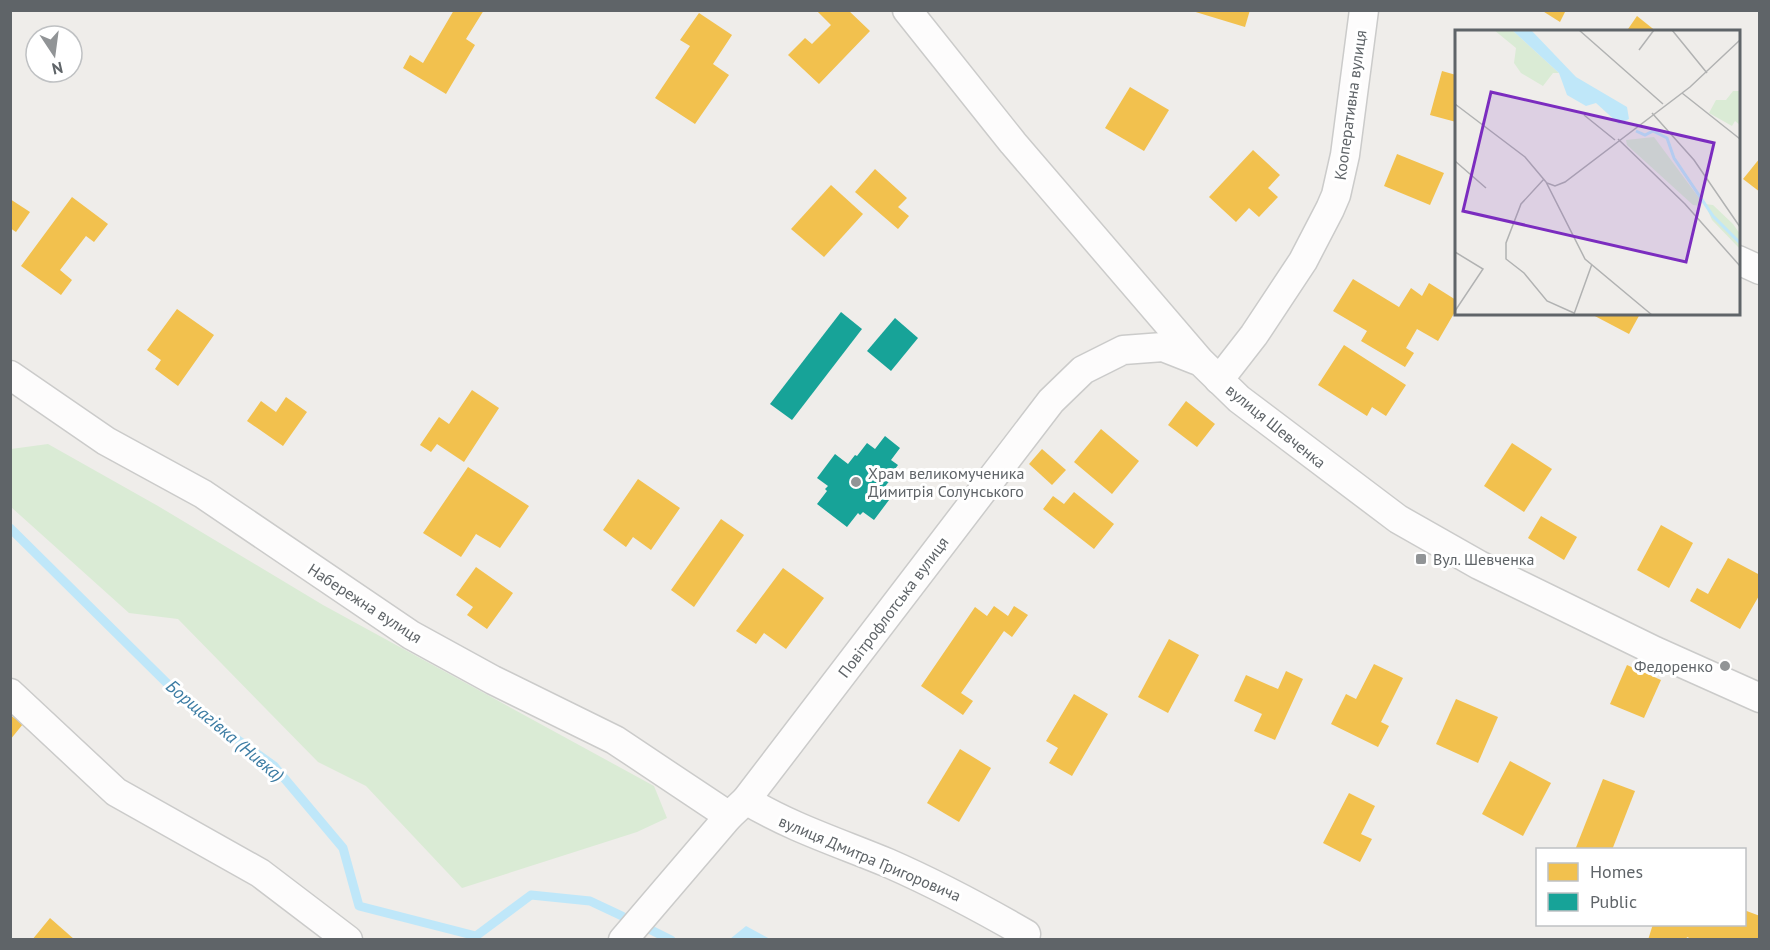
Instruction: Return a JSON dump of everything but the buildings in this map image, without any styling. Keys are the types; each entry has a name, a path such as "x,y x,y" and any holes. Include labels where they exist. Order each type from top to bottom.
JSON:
{"street":[{"name":"вулиця Шевченка","path":"907,10 1013,143 1209,371 1239,399 1398,519 1479,565 1655,651 1760,698"},
{"name":"Кооперативна вулиця","path":"1209,371 1254,335 1303,261 1330,209 1336,195 1345,155 1364,10"},
{"path":"1740,261 1760,270"},
{"name":"Повітрофлотська вулиця","path":"623,939 737,808 1051,401 1083,370 1123,350 1163,347 1209,371"},
{"name":"Набережна вулиця","path":"10,375 106,441 203,494 411,635 493,680 615,740 737,808"},
{"path":"10,693 116,792 260,873 348,939"},
{"name":"вулиця Дмитра Григоровича","path":"737,808 792,825 888,863 958,895 1026,934"}],"green space":[{"path":"48,444 158,506 323,605 654,786 667,818 637,832 462,888 366,786 318,762 178,619 129,613 11,507 11,449"}],"water":[{"path":"746,926 770,939 730,939"}],"waterway":[{"name":"Борщагівка (Нивка)","path":"10,528 188,704 274,766 343,848 359,906 476,936 531,895 590,901 622,916"},
{"name":"Борщагівка (Нивка)","path":"647,928 671,940"}],"place":[{"name":"Храм великомученика Димитрія Солунського","path":"856,482"},
{"name":"Вул. Шевченка","path":"1421,559"},
{"name":"Федоренко","path":"1725,666"}]}
